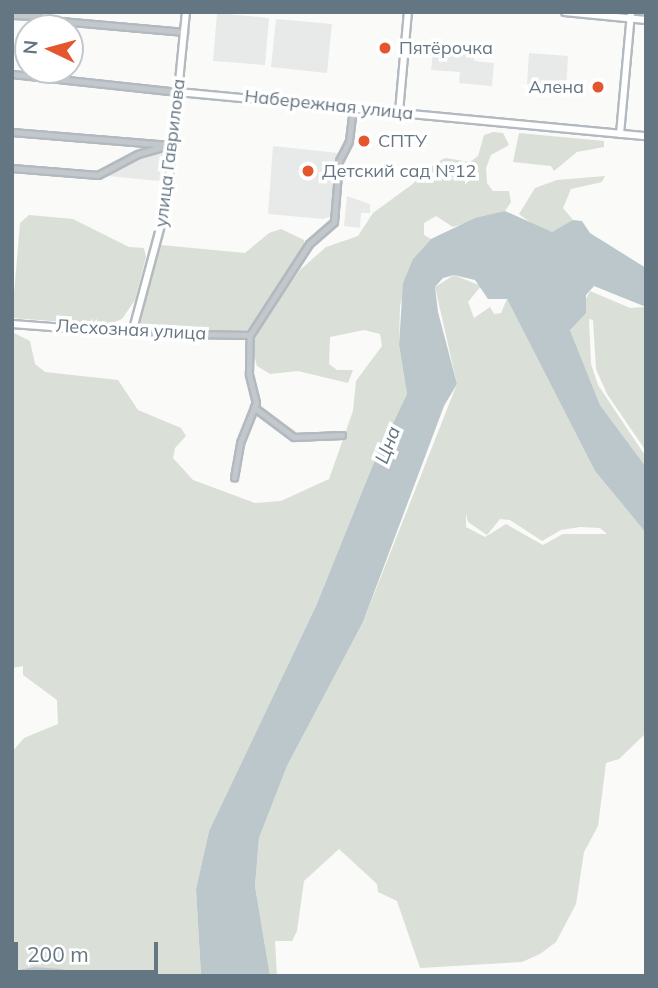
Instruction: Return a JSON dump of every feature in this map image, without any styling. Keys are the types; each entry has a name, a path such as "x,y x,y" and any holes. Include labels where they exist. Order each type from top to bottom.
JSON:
{"street":[{"name":"улица Гаврилова","path":"132,333 161,232 186,12"},
{"path":"400,112 408,12"},
{"path":"565,12 631,15 646,20"},
{"path":"620,134 631,15"},
{"path":"84,22 184,32"},
{"name":"Набережная улица","path":"84,82 646,136"},
{"path":"234,478 240,443 254,407 250,335 309,244 334,222 339,161 349,141 353,107"},
{"path":"12,132 172,145"},
{"path":"12,168 98,176 138,154 172,145"},
{"name":"Лесхозная улица","path":"12,324 132,333 250,335"},
{"path":"254,407 294,437 342,435"}],"shaded area":[{"path":"217,13 269,18 265,65 213,61"},
{"path":"276,19 332,24 327,73 271,67"},
{"path":"434,45 474,48 474,61 494,63 492,86 459,83 460,72 431,70"},
{"path":"529,53 568,56 566,90 527,84"},
{"path":"503,133 509,145 491,155 486,168 487,183 493,191 509,191 511,202 505,211 453,227 436,216 424,223 424,235 431,239 413,259 400,306 399,345 407,394 372,467 316,606 209,831 196,889 201,976 94,976 34,967 12,971 12,752 24,738 58,724 57,700 23,675 23,666 12,668 12,332 30,341 35,364 45,372 118,380 138,410 181,428 186,436 175,448 173,458 193,480 255,503 281,501 329,479 353,411 356,381 382,346 380,334 364,330 330,337 329,364 337,370 353,370 348,383 298,371 270,374 257,366 253,351 255,336 265,318 300,270 326,247 358,236 373,213 414,183 424,170 445,158 470,162 478,156 484,135"},
{"path":"519,133 604,141 604,147 577,152 554,171 551,166 513,162"},
{"path":"139,142 173,145 170,182 108,176 138,154"},
{"path":"273,146 338,153 332,216 323,219 268,214"},
{"path":"605,176 602,182 571,189 563,208 573,220 565,228 552,232 539,229 519,214 535,188 557,180"},
{"path":"347,196 370,204 370,213 361,213 360,228 344,226"},
{"path":"29,215 73,219 129,247 144,248 146,257 135,300 122,319 107,325 12,318 20,223"},
{"path":"281,229 304,240 304,246 248,332 238,337 142,329 138,325 161,245 245,253 269,233"},
{"path":"454,275 481,286 468,302 474,318 490,307 494,314 501,313 507,299 595,471 646,533 646,733 619,759 606,763 598,826 584,852 576,904 556,942 540,954 522,962 420,968 397,901 378,892 377,884 339,849 304,881 297,931 292,941 275,941 277,976 270,976 255,886 259,838 287,766 363,622 457,384 435,287","holes":["466,513 468,522 487,535 500,519 510,520 542,541 561,530 580,527 600,528 607,534 563,534 543,545 506,524 485,537 466,527"]},
{"path":"590,291 630,308 646,307 646,451 607,394 596,369 593,320 589,319 591,364 598,385 646,457 646,467 600,405 570,330"}],"water":[{"name":"Цна","path":"505,211 552,232 573,220 582,221 590,233 646,268 646,307 594,286 586,295 586,313 570,330 600,405 646,467 646,533 595,471 507,299 488,299 475,280 454,275 443,278 435,287 438,312 457,384 444,406 363,622 287,766 259,838 255,886 270,976 201,976 196,889 209,831 316,606 372,467 407,394 399,345 403,283 413,259 431,239 475,218"},
{"path":"34,967 94,976 12,976 12,971"}],"place":[{"name":"Пятёрочка","path":"385,48"},
{"name":"Алена","path":"598,87"},
{"name":"СПТУ","path":"364,141"},
{"name":"Детский сад №12","path":"308,171"}]}
